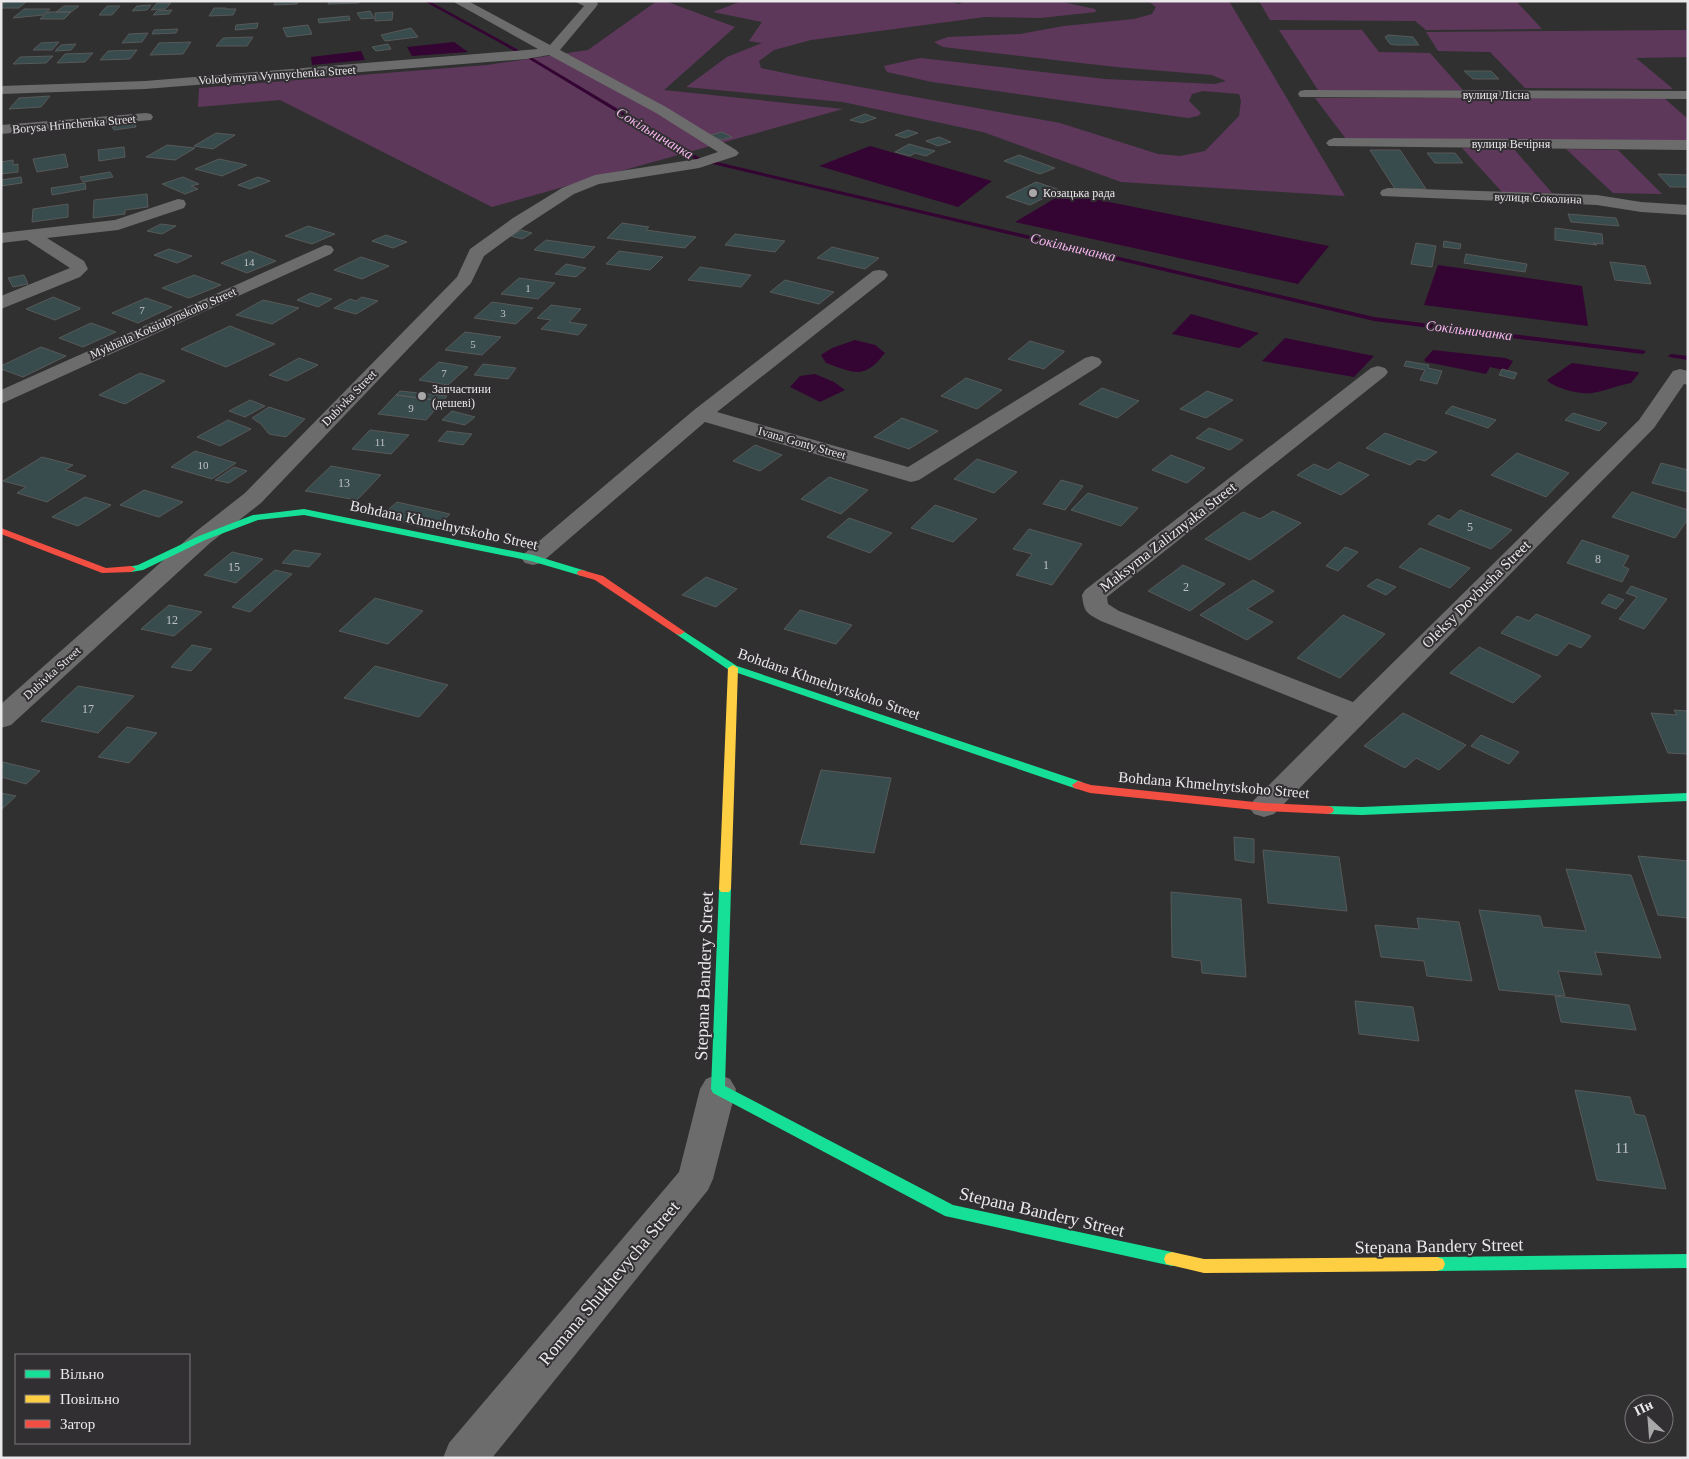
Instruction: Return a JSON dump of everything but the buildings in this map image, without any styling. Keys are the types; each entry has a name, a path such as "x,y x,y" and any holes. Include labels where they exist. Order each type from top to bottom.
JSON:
{"street":[{"path":"458,1 552,51 592,4 580,1"},
{"name":"Volodymyra Vynnychenka Street","path":"1,90 145,85 516,56 552,51"},
{"name":"Dubivka Street","path":"1,719 202,538 253,498 465,279 476,253 519,222 568,191 595,180 703,162 731,153 661,110 552,51"},
{"name":"вулиця Лісна","path":"1305,94 1688,95"},
{"name":"Borysa Hrinchenka Street","path":"1,130 146,117"},
{"name":"вулиця Вечірня","path":"1334,143 1688,146"},
{"name":"вулиця Соколина","path":"1388,193 1597,200 1641,207 1688,210"},
{"path":"1,238 118,225 178,204"},
{"path":"1,303 74,273 79,269 78,265 29,234"},
{"name":"Mykhaila Kotsiubynskoho Street","path":"1,398 325,250"},
{"path":"533,558 701,414 880,274"},
{"name":"Ivana Gonty Street","path":"701,414 911,475 1092,362"},
{"name":"Maksyma Zaliznyaka Street","path":"1356,713 1110,616 1096,608 1094,595 1378,372"},
{"name":"Oleksy Dovbusha Street","path":"1264,807 1647,424 1684,377"},
{"name":"Bohdana Khmelnytskoho Street","path":"1,531 105,571 140,568 202,538 256,518 304,512 533,558 599,578 733,668 1090,789 1264,807 1362,811 1688,797"},
{"name":"Stepana Bandery Street","path":"733,668 718,1089 950,1211 1204,1266 1688,1261"},
{"name":"Romana Shukhevycha Street","path":"464,1458 694,1179 718,1089"}],"shaded area":[{"path":"657,1 665,1 735,27 664,90 843,109 492,207 280,100 198,107 199,88 487,65 588,50"},
{"path":"742,1 947,1 959,4 965,1 1058,1 1095,9 1096,12 1040,18 985,17 811,40 774,50 759,61 761,68 1060,123 1158,154 1180,156 1205,151 1239,116 1241,101 1239,94 1203,91 1192,94 1189,101 1201,113 1198,116 1188,118 932,82 887,72 884,66 920,58 1105,79 1215,84 1226,81 1212,75 1116,67 943,47 934,42 948,37 1020,34 1064,26 1134,19 1152,14 1156,7 1148,1 1229,1 1345,196 1121,182 983,132 843,102 686,87 727,57 762,43 749,41 762,22 713,12"},
{"path":"1259,1 1516,1 1542,29 1426,30 1415,21 1270,20"},
{"path":"1279,30 1362,30 1379,52 1430,53 1463,90 1318,90"},
{"path":"1688,30 1688,57 1636,58 1673,89 1525,88 1490,52 1438,51 1426,32"},
{"path":"454,42 468,52 412,56 407,47"},
{"path":"361,51 365,60 312,65 311,57"},
{"path":"1315,98 1664,98 1688,119 1688,142 1346,139"},
{"path":"870,146 992,181 958,207 819,166"},
{"path":"1462,148 1514,149 1552,193 1502,192"},
{"path":"1566,149 1618,150 1662,194 1613,193"},
{"path":"1064,193 1329,246 1298,284 1015,222"},
{"path":"1438,265 1582,286 1588,326 1424,305"},
{"path":"1191,314 1259,333 1239,348 1172,334"},
{"path":"1285,338 1374,356 1354,377 1262,361"},
{"path":"855,340 875,345 885,353 878,362 865,371 859,372 826,363 821,355 832,348"},
{"path":"1433,350 1505,358 1513,361 1507,371 1490,367 1486,374 1426,362 1424,360"},
{"path":"1572,363 1639,373 1631,383 1592,393 1568,390 1555,386 1547,380"},
{"path":"815,374 834,382 845,390 820,402 790,387 800,376"}],"waterway":[{"name":"Сокільничанка","path":"426,1 522,53"},
{"name":"Сокільничанка","path":"531,58 698,159 1374,319 1643,352"},
{"name":"Сокільничанка","path":"1671,356 1688,358"}],"traffic: fast":[{"path":"131,569 140,568 202,538 256,517 304,512 533,558 582,573"},
{"path":"680,632 733,668 1078,785"},
{"path":"1328,810 1362,811 1688,797"},
{"path":"725,889 718,1089 950,1211 1172,1259"},
{"path":"1437,1264 1688,1261"}],"traffic: slow":[{"path":"725,889 733,668"},
{"path":"1172,1259 1204,1266 1437,1264"}],"traffic: jam":[{"path":"1,531 105,571 131,569"},
{"path":"582,573 599,578 680,632"},
{"path":"1078,785 1090,789 1264,807 1328,810"}],"place":[{"name":"Козацька рада","path":"1033,193"},
{"name":"Запчастини (дешеві)","path":"422,396"}]}
